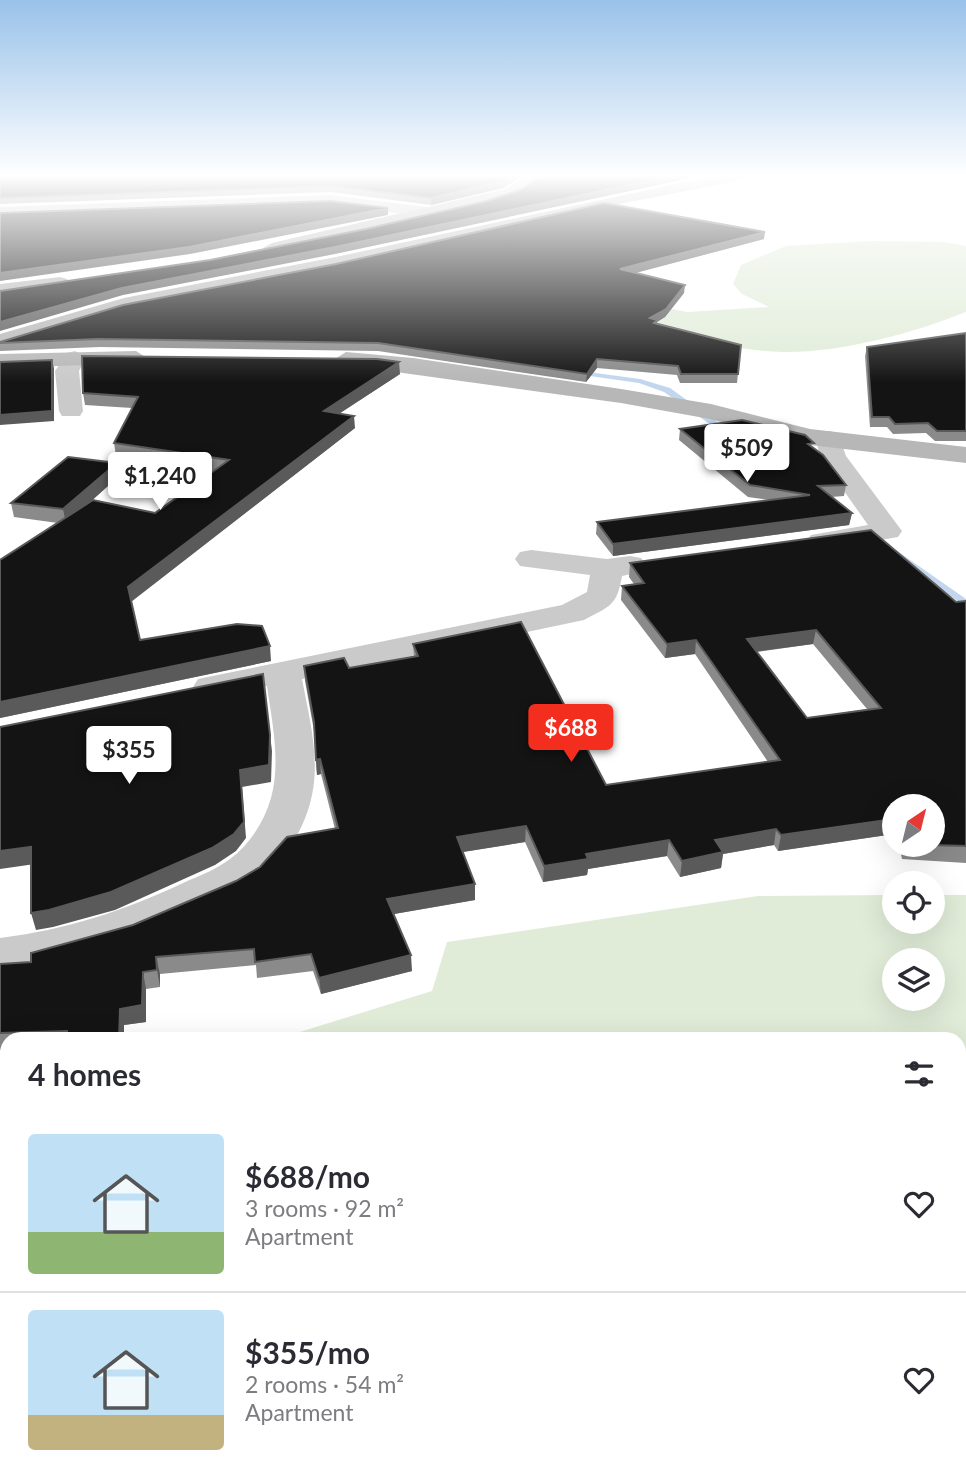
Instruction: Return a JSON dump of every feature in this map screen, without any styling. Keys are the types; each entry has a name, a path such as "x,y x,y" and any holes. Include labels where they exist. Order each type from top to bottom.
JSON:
{"street":[{"path":"258,251 302,244"},
{"path":"1,347 96,309 412,244"},
{"path":"298,245 331,262"},
{"path":"0,290 84,280"},
{"path":"1,347 65,358 154,358"},
{"path":"65,358 71,411"},
{"path":"324,359 414,365 680,406 772,429 829,439 966,455"},
{"path":"797,544 887,531 833,457 829,439"},
{"path":"531,559 607,568 660,561"},
{"path":"175,695 572,613 602,597 607,568"},
{"path":"0,955 36,952 97,935 173,907 245,870 279,832 293,792 292,724 283,673"}],"green space":[{"path":"786,246 966,246 966,312 876,340 828,349 783,352 712,342 597,305 648,304 687,312 769,307 742,294 733,284 741,265"},
{"path":"882,895 882,934 945,934 945,895 966,895 966,1032 300,1032 432,991 447,942 758,896"}],"building":[{"path":"0,244 203,244 189,247 0,273"},
{"path":"290,244 348,244 122,288 0,322 0,291 210,260"},
{"path":"423,244 717,244 620,269 685,285 666,309 650,318 657,320 654,323 741,345 738,374 681,374 678,366 597,359 587,374 378,343 98,339 0,343 123,305 336,264"},
{"path":"966,333 966,431 937,431 928,423 895,424 889,417 872,417 867,347"},
{"path":"82,356 377,359 399,362 324,411 354,416 128,587 140,640 237,624 262,626 270,646 0,702 0,560 93,500 155,513 229,460 114,443 138,397 83,393"},
{"path":"52,360 52,411 0,415 0,362"},
{"path":"742,420 805,435 814,443 808,444 823,455 846,485 818,486 852,513 613,544 597,522 810,495 750,485 680,429"},
{"path":"68,457 117,463 63,509 11,503"},
{"path":"871,530 956,602 966,601 966,846 945,845 945,794 882,794 882,821 781,835 776,829 715,840 723,852 682,861 669,840 586,854 588,859 544,866 526,826 457,837 475,884 387,899 411,955 319,978 311,954 255,962 254,949 156,957 157,970 143,972 142,1005 120,1009 119,1032 0,1032 0,964 31,962 31,953 133,925 236,881 260,867 287,837 338,828 320,759 316,760 314,722 304,666 344,658 349,668 418,656 413,644 521,622 606,785 780,760 696,640 667,644 622,586 644,583 630,563","holes":["816,630 881,708 807,718 747,639"]},
{"path":"263,674 270,735 269,765 240,770 244,822 234,834 212,848 111,892 31,913 31,847 0,851 0,727"}],"waterway":[{"path":"576,372 640,381 667,390 727,432"},
{"path":"893,551 966,604"}]}
